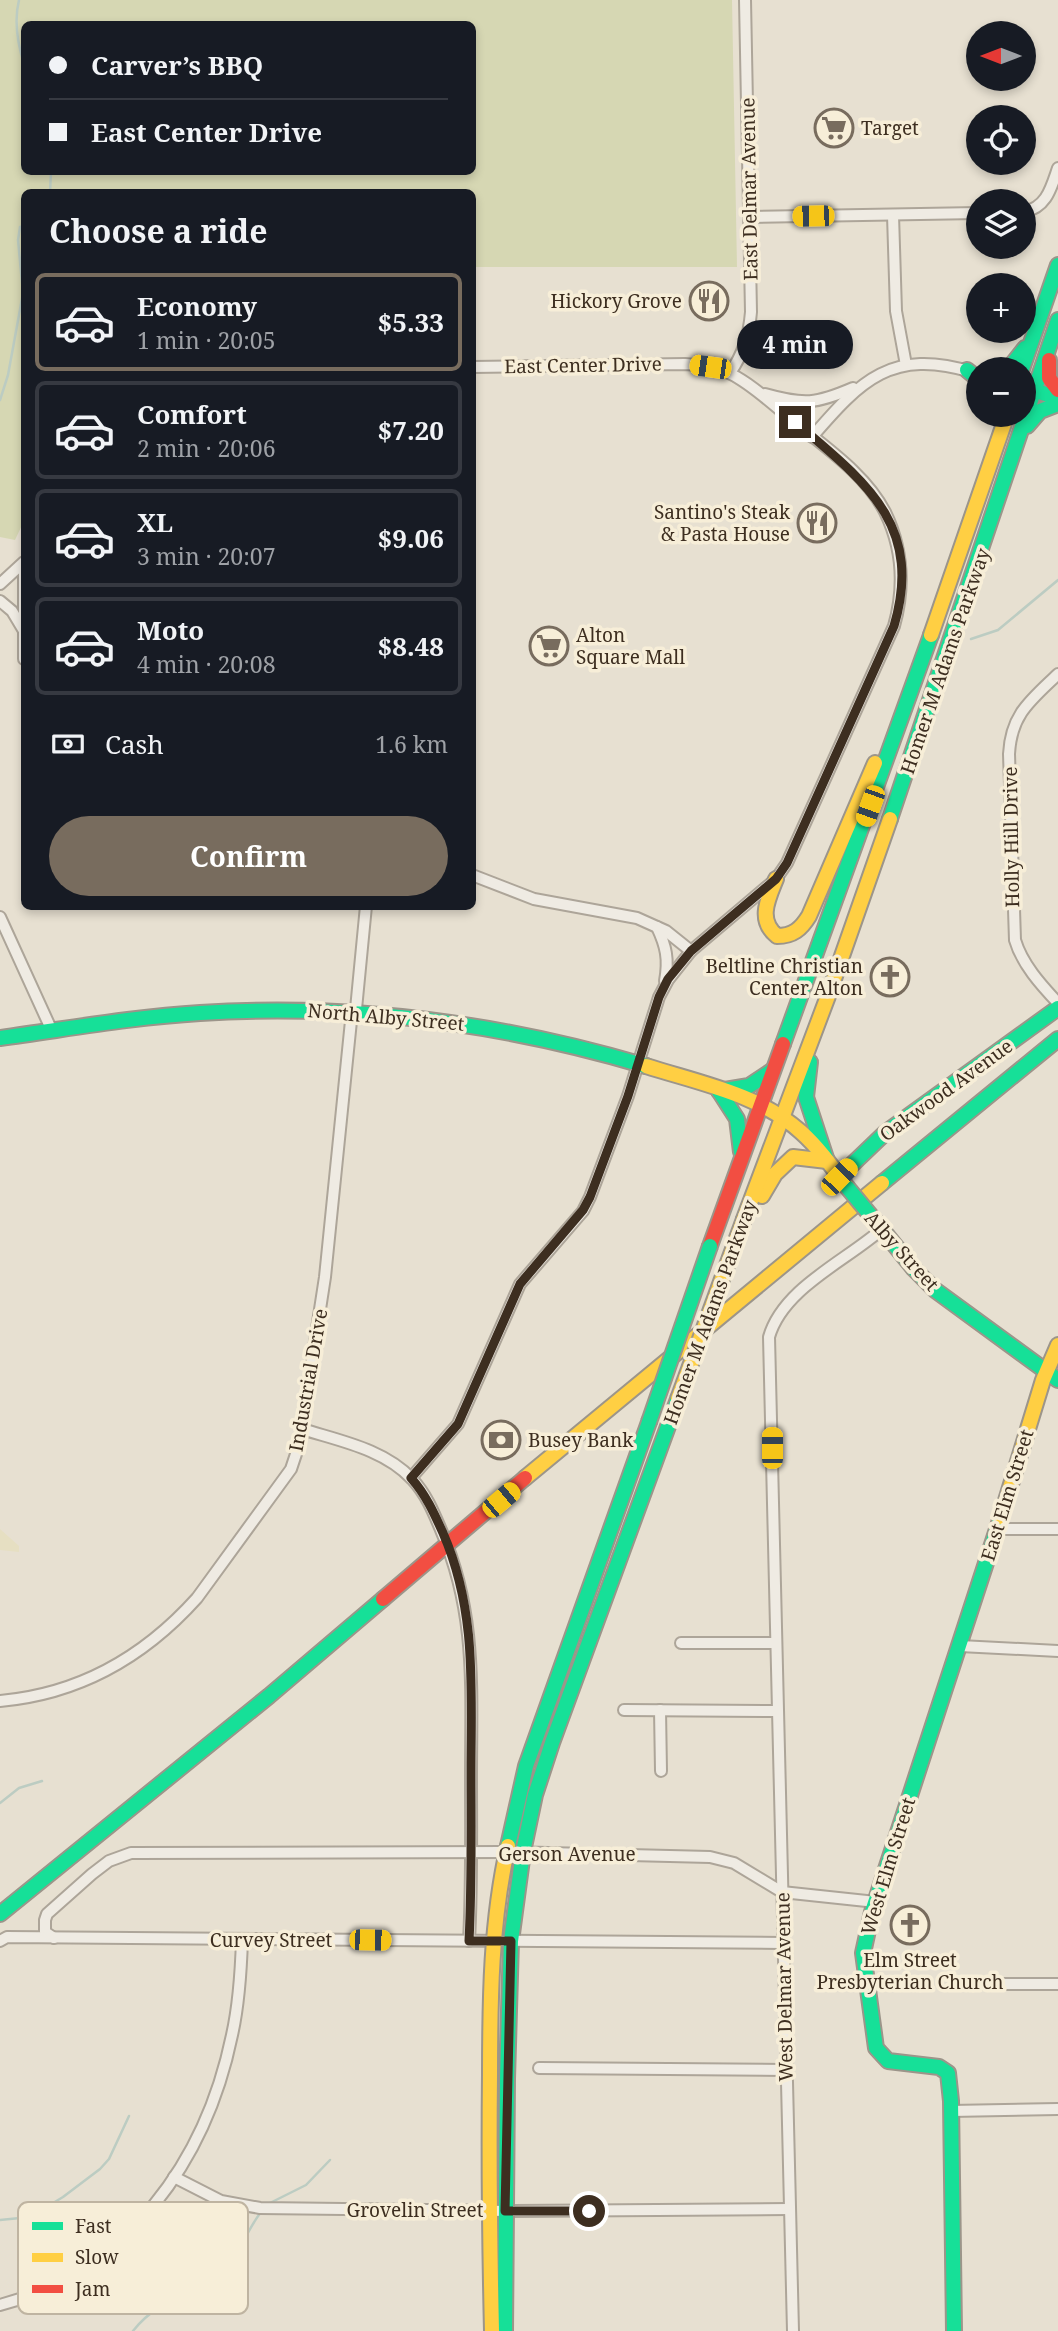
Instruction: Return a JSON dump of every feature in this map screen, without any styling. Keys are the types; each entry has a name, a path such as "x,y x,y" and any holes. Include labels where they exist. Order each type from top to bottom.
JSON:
{"main road":[{"path":"1036,326 1058,265"},
{"name":"Homer M Adams Parkway","path":"1036,374 1058,320"},
{"path":"1052,340 1049,378 1058,390"},
{"path":"1036,391 1058,398"},
{"path":"1018,444 1030,420 1049,405 1058,404"},
{"path":"999,439 1000,427"},
{"name":"Homer M Adams Parkway","path":"492,2331 490,2026 493,1941 505,1852 526,1766 710,1246 964,544 1003,427"},
{"name":"Homer M Adams Parkway","path":"505,2331 511,1941 523,1852 535,1795 814,1032 971,588 1021,427"},
{"path":"776,879 765,912 765,921 772,933 786,936 800,929 812,910 909,683 964,544"},
{"name":"Oakwood Avenue","path":"843,1182 864,1151 892,1127 1058,1006"},
{"name":"North Alby Street","path":"0,1038 198,1013 352,1011 494,1027 578,1045 762,1106"},
{"path":"730,1256 771,1178 782,1165 793,1157 827,1161 806,1097 814,1032"},
{"path":"0,1914 269,1696 356,1619 609,1407 1058,1039"},
{"path":"719,1090 751,1086 760,1082 775,1068"},
{"path":"719,1090 733,1108 741,1134 740,1163"},
{"name":"Alby Street","path":"762,1106 807,1138 934,1290 1052,1377"},
{"name":"East Elm Street","path":"960,1646 997,1529 1052,1377 1058,1345"},
{"name":"West Elm Street","path":"954,2331 949,2078 945,2070 926,2064 888,2061 876,2048 863,1953 876,1902 960,1646"}],"street":[{"name":"East Delmar Avenue","path":"730,373 743,352 750,328 745,0"},
{"path":"1036,208 1049,194 1058,168"},
{"path":"750,217 966,213"},
{"path":"893,215 895,311 906,365"},
{"name":"East Center Drive","path":"411,1478 458,1424 520,1284 583,1210 590,1197 663,989 677,966 776,879 793,852 894,626 901,591 900,558 893,531 877,499 856,475 812,437 730,373 684,364 476,367"},
{"path":"759,393 792,402 815,402 906,365 943,365 966,371"},
{"path":"812,437 862,384"},
{"path":"0,584 21,566"},
{"path":"0,601 12,611 21,626"},
{"name":"Holly Hill Drive","path":"1058,674 1018,717 1010,739 1009,754 1015,940 1020,955 1058,1006"},
{"path":"476,876 534,898 637,918 657,927 691,951"},
{"name":"Industrial Drive","path":"0,1701 39,1695 83,1682 128,1658 166,1630 197,1598 291,1469 302,1429 325,1277 352,1011 356,1009 366,910"},
{"path":"0,917 52,1031"},
{"path":"657,927 668,957 663,989"},
{"path":"681,1643 776,1643 769,1337 777,1316 796,1294 879,1226"},
{"path":"302,1429 372,1451 411,1478 429,1502 454,1561 469,1628 471,1666 472,1854 469,1941"},
{"path":"997,1529 1058,1529"},
{"name":"West Delmar Avenue","path":"776,1643 793,2331"},
{"path":"960,1646 1058,1651"},
{"path":"624,1710 777,1711"},
{"path":"660,1710 661,1771"},
{"name":"Gerson Avenue","path":"54,1938 45,1932 44,1920 47,1914 92,1874 109,1861 123,1856 154,1852 523,1852 720,1858 748,1870 782,1892 876,1902"},
{"name":"Curvey Street","path":"0,1941 6,1937 783,1943"},
{"path":"155,2202 174,2177 202,2126 225,2064 237,2007 242,1939"},
{"path":"962,1984 1058,1984"},
{"path":"539,2068 786,2070"},
{"path":"951,2110 1058,2109"},
{"name":"Grovelin Street","path":"174,2177 227,2202"},
{"name":"Grovelin Street","path":"248,2206 505,2211 789,2209"},
{"path":"0,2305 18,2300"}],"shaded area":[{"path":"0,1529 19,1546 19,1552 0,1550"}],"green space":[{"path":"0,0 732,0 737,267 476,267 476,189 21,189 21,527 15,540 0,537"}],"waterway":[{"path":"19,0 17,32 21,53"},
{"path":"50,189 51,175"},
{"path":"21,227 18,240 21,272"},
{"path":"0,400 8,375 21,304"},
{"path":"971,639 998,630 1058,580"},
{"path":"0,1803 19,1788 42,1781"},
{"path":"55,2202 100,2169 109,2159 129,2116"},
{"path":"268,2204 306,2185 330,2160"},
{"path":"248,2232 262,2211"},
{"path":"0,2220 18,2218"},
{"path":"133,2331 150,2314"}],"traffic: fast":[{"path":"1026,357 1058,265"},
{"path":"890,819 1058,320"},
{"path":"1018,357 1025,348"},
{"path":"1036,391 1058,398"},
{"path":"1036,416 1040,411 1058,404"},
{"path":"783,1044 931,635"},
{"path":"839,1177 885,1133 1058,1008"},
{"path":"0,1038 175,1015 313,1011 370,1014 481,1028 537,1038 646,1066"},
{"path":"882,1183 1058,1039"},
{"path":"810,1062 806,1097 827,1161"},
{"path":"719,1091 749,1086 773,1070"},
{"path":"719,1091 737,1119 741,1152"},
{"path":"847,1187 876,1222"},
{"path":"876,1222 935,1290 1058,1380"},
{"path":"649,1422 710,1246"},
{"path":"505,2331 511,1941 523,1852 535,1795 552,1743 678,1399"},
{"path":"508,1846 526,1766 649,1422"},
{"path":"954,2331 951,2101 948,2073 939,2067 888,2061 876,2048 863,1953 872,1912 1001,1517"},
{"path":"0,1914 269,1696 383,1599"}],"traffic: slow":[{"path":"931,635 1003,427"},
{"path":"776,879 766,916 771,930 777,936 783,936 796,931 809,916 875,763"},
{"path":"744,1219 828,996 890,819"},
{"path":"646,1066 728,1091 767,1108 808,1138 847,1187"},
{"path":"762,1196 775,1174 793,1157 827,1161"},
{"path":"525,1478 882,1183"},
{"path":"678,1399 744,1219"},
{"path":"1001,1517 1043,1380 1058,1345"},
{"path":"492,2331 491,1988 498,1903 508,1846"}],"traffic: jam":[{"path":"1049,360 1049,378 1058,390"},
{"path":"710,1246 783,1044"},
{"path":"383,1599 525,1478"}],"place":[{"name":"Target","path":"834,128"},
{"name":"Hickory Grove","path":"709,301"},
{"name":"Santino's Steak & Pasta House","path":"817,523"},
{"name":"Alton Square Mall","path":"549,646"},
{"name":"Beltline Christian Center Alton","path":"890,977"},
{"name":"Busey Bank","path":"501,1440"},
{"name":"Elm Street Presbyterian Church","path":"910,1925"}],"route":[{"path":"589,2211 505,2211 511,1941 469,1941 472,1854 469,1628 448,1544 429,1502 411,1478 458,1424 520,1284 583,1210 590,1197 628,1096 659,997 668,979 691,951 776,879 787,863 894,626 901,591 901,572 900,558 886,513 873,493 856,475 795,422"}]}
